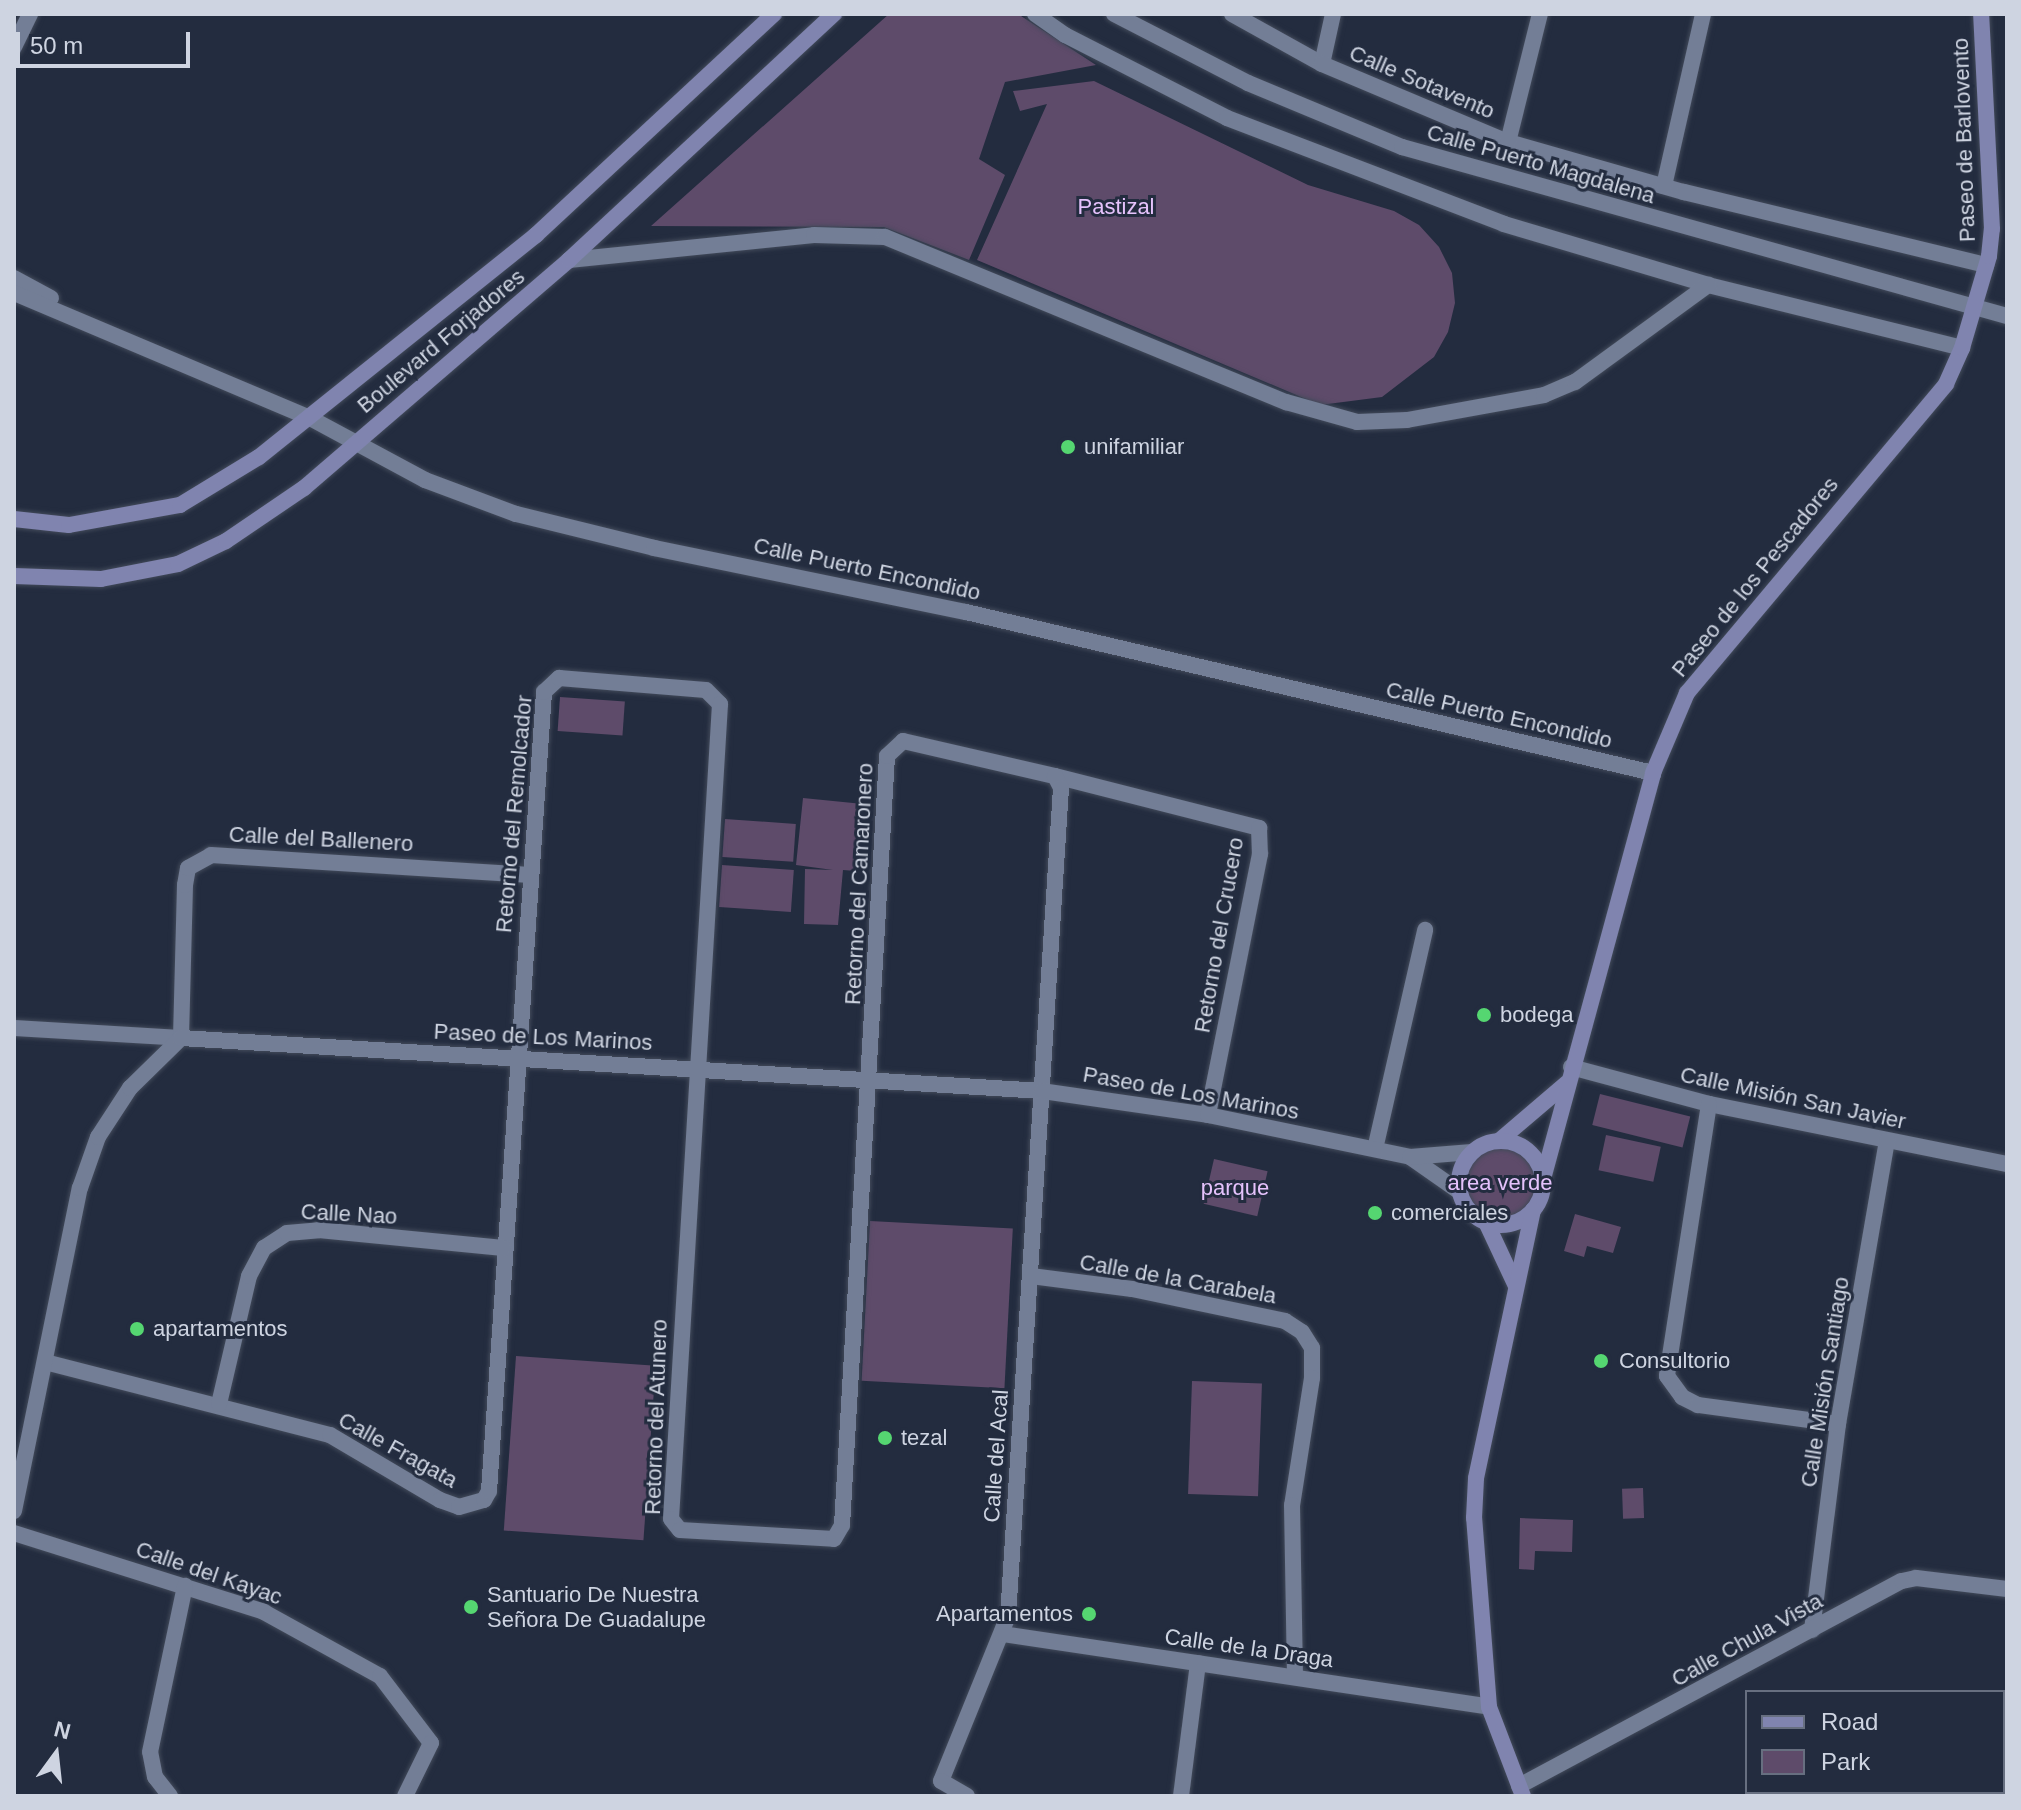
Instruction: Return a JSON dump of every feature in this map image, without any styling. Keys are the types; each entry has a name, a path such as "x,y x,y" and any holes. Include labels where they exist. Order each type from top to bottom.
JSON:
{"street":[{"path":"14,47 30,14"},
{"name":"Boulevard Forjadores","path":"14,519 69,525 180,505 259,457 536,235 774,14"},
{"name":"Boulevard Forjadores","path":"14,576 101,579 178,564 226,541 304,488 569,260 834,14"},
{"path":"1035,14 1065,35 1227,118 1504,224 1708,285 1962,348"},
{"name":"Calle Puerto Magdalena","path":"1114,14 1248,83 1402,147 1974,310 2007,316"},
{"path":"1232,14 1322,64"},
{"name":"Calle Sotavento","path":"1333,14 1322,64 1508,142 1664,186 1986,265"},
{"path":"1508,142 1540,14"},
{"path":"1664,186 1703,14"},
{"name":"Paseo de Barlovento","path":"1974,310 1992,229 1981,14"},
{"path":"569,260 814,235 885,237 1286,402 1357,422 1407,420 1544,395 1575,382 1708,285"},
{"name":"Calle Puerto Encondido","path":"14,278 101,326"},
{"name":"Calle Puerto Encondido","path":"14,293 101,326 310,418 425,480 581,531 966,612 1653,773"},
{"name":"Paseo de los Pescadores","path":"1543,1179 1653,773 1687,693 1710,660 1946,384 1974,310"},
{"name":"Retorno del Remolcador","path":"516,1059 547,686 559,678 706,690 715,695 720,704 694,1067"},
{"name":"Retorno del Camaronero","path":"871,1078 891,748 903,741 1055,776"},
{"path":"1042,1091 1061,788 1055,776"},
{"name":"Retorno del Crucero","path":"1055,776 1259,828 1260,854 1208,1115"},
{"name":"Calle del Ballenero","path":"181,1038 185,885 188,868 197,860 300,857 530,875"},
{"path":"1375,1149 1425,930"},
{"name":"Paseo de Los Marinos","path":"14,1028 694,1067 1042,1091 1208,1115 1410,1157 1472,1152"},
{"path":"14,1511 80,1188 98,1137 130,1088 181,1038"},
{"name":"Calle Fragata","path":"45,1362 219,1404 330,1435 459,1507 484,1500 489,1491 516,1059"},
{"name":"Retorno del Atunero","path":"694,1067 671,1519 680,1530 825,1542 834,1539 842,1525 871,1078"},
{"path":"1516,1286 1486,1222 1465,1205 1460,1192 1462,1164 1472,1152 1500,1140 1569,1075"},
{"name":"Calle Misión San Javier","path":"1569,1075 2007,1164"},
{"name":"Calle del Acal","path":"967,1796 941,1781 1003,1634 1042,1091"},
{"path":"1709,1104 1667,1376 1682,1397 1698,1405 1838,1424"},
{"path":"1500,1140 1525,1148 1543,1179 1533,1210 1476,1478 1474,1518 1489,1707 1521,1791"},
{"name":"Calle Misión Santiago","path":"1812,1630 1838,1424 1887,1141"},
{"name":"Paseo de Los Marinos","path":"1410,1157 1460,1192"},
{"path":"1486,1222 1507,1224 1533,1210"},
{"name":"Calle Nao","path":"219,1404 249,1276 264,1248 287,1233 319,1230 503,1248"},
{"name":"Calle de la Carabela","path":"1031,1276 1132,1289 1285,1321 1302,1332 1312,1348 1312,1378 1292,1505 1295,1677"},
{"name":"Calle del Kayac","path":"14,1533 264,1612 380,1676 431,1743 405,1796"},
{"name":"Calle Chula Vista","path":"1521,1791 1812,1630 1916,1578 2007,1589"},
{"path":"170,1796 155,1777 150,1752 185,1586"},
{"name":"Calle de la Draga","path":"1003,1634 1489,1707"},
{"path":"1181,1796 1198,1663"}],"green space":[{"path":"889,14 1018,14 1096,65 1005,82 979,159 1005,175 969,260 884,227 651,226"},
{"name":"Pastizal","path":"1094,81 1308,185 1394,211 1419,225 1439,247 1452,273 1455,303 1448,332 1434,357 1382,397 1320,405 977,260 1047,104 1020,111 1013,91"},
{"path":"560,697 625,702 622,735 558,731"},
{"path":"803,798 863,804 856,871 843,870 838,925 804,924 805,869 833,870 796,865"},
{"path":"725,819 796,824 793,862 722,857"},
{"path":"722,865 794,870 791,912 719,907"},
{"path":"1600,1094 1690,1116 1682,1148 1592,1125"},
{"path":"1606,1135 1661,1147 1653,1182 1599,1170"},
{"name":"area verde","path":"1494,1148 1508,1148 1521,1153 1531,1163 1536,1183 1531,1203 1521,1213 1508,1218 1494,1218 1481,1213 1471,1203 1466,1190 1466,1176 1471,1163 1481,1153"},
{"name":"parque","path":"1214,1159 1268,1171 1257,1216 1204,1204"},
{"path":"1575,1214 1621,1227 1613,1253 1587,1246 1584,1257 1564,1251"},
{"path":"870,1221 1013,1228 1004,1388 862,1381"},
{"path":"516,1356 656,1366 643,1540 504,1531"},
{"path":"1192,1381 1262,1383 1258,1496 1188,1494"},
{"path":"1643,1488 1644,1518 1623,1519 1622,1489"},
{"path":"1520,1518 1573,1520 1572,1552 1535,1551 1534,1570 1519,1569"}],"place":[{"name":"unifamiliar","path":"1068,447"},
{"name":"bodega","path":"1484,1015"},
{"name":"comerciales","path":"1375,1213"},
{"name":"apartamentos","path":"137,1329"},
{"name":"Consultorio","path":"1601,1361"},
{"name":"tezal","path":"885,1438"},
{"name":"Santuario De Nuestra Señora De Guadalupe","path":"471,1607"},
{"name":"Apartamentos","path":"1089,1614"}]}
